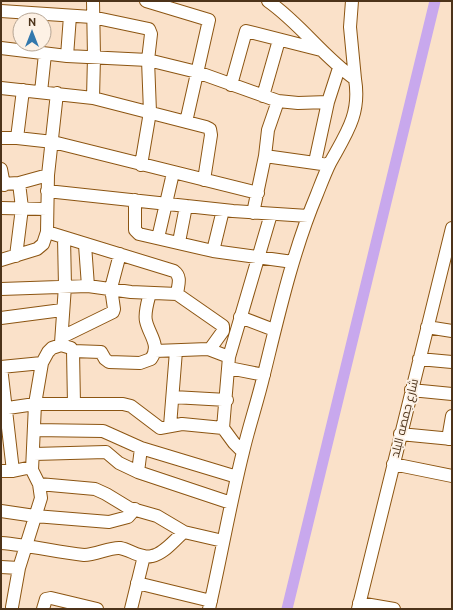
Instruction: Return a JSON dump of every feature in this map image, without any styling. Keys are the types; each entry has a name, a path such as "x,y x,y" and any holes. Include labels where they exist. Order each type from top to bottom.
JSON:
{"street":[{"path":"93,1 93,98"},
{"path":"146,1 209,20 186,122"},
{"path":"268,1 288,16 339,68 355,79"},
{"path":"137,583 210,605 243,452 293,262 308,216 329,165 353,118 358,93 355,79 350,27 352,1"},
{"path":"1,11 12,14"},
{"path":"52,16 92,17 149,29 151,34 148,60 150,112 141,165"},
{"path":"67,56 70,16"},
{"path":"231,85 246,31 321,50"},
{"path":"263,96 279,40"},
{"path":"1,48 12,48"},
{"path":"37,52 67,56 148,60 198,72 278,101 292,103 328,102"},
{"path":"41,92 45,54"},
{"path":"315,162 328,102 339,68"},
{"path":"1,88 93,98 206,127 210,129 211,135 204,180"},
{"path":"17,138 22,90"},
{"path":"1,260 42,246 47,232 48,175 57,93"},
{"path":"253,213 265,156 270,123 278,101"},
{"path":"1,138 17,138 52,142 258,193"},
{"path":"265,156 329,165"},
{"path":"1,169 3,184 19,183 48,175"},
{"path":"158,238 173,173"},
{"path":"16,256 22,208 19,183"},
{"path":"47,191 253,213 308,216"},
{"path":"135,200 136,232 213,251 293,262"},
{"path":"179,242 186,206"},
{"path":"1,208 47,209"},
{"path":"213,251 223,210"},
{"path":"243,452 223,428 227,400 229,363 240,317 271,214"},
{"name":"شارع جمصه البلد","path":"358,606 427,327 449,250 452,228"},
{"path":"47,232 177,273 179,280 177,294"},
{"path":"61,341 62,310 65,286 64,238"},
{"path":"85,245 88,286"},
{"path":"8,607 41,498 39,484 33,474 32,467 34,454 35,404 42,363 50,349 61,341 113,312 114,309 111,288 120,254"},
{"path":"1,289 88,286 111,288 123,291 177,294 223,326 224,331 210,349"},
{"path":"73,351 100,352 109,362 140,363 151,359 155,351 154,339 146,319 150,293"},
{"path":"1,318 62,310"},
{"path":"240,317 274,330"},
{"path":"427,327 452,331"},
{"path":"61,341 69,346 73,351 74,404"},
{"path":"155,351 210,349 229,363 264,375"},
{"path":"170,426 176,351"},
{"path":"419,359 452,362"},
{"path":"32,467 7,471 1,367 42,363"},
{"path":"411,390 452,394"},
{"path":"173,397 227,400"},
{"path":"3,408 35,404 127,404 156,426 182,424 223,428"},
{"path":"400,434 450,439 452,416"},
{"path":"34,430 89,429 103,431 141,448 237,477"},
{"path":"88,452 89,429"},
{"path":"138,472 141,448"},
{"path":"34,454 88,452 110,454 119,463 138,472 231,503"},
{"path":"393,464 452,476"},
{"path":"39,484 95,489 135,510 150,512 184,532 223,542"},
{"path":"1,511 35,516 114,522 128,517 135,510"},
{"path":"1,543 26,545 84,555 102,553 118,548 144,556 158,554 184,532"},
{"path":"131,609 144,556"},
{"path":"1,567 19,568"},
{"path":"43,609 44,601 48,598 82,607 97,609"},
{"path":"358,606 394,609"}],"waterway":[{"path":"287,609 435,1"}]}
